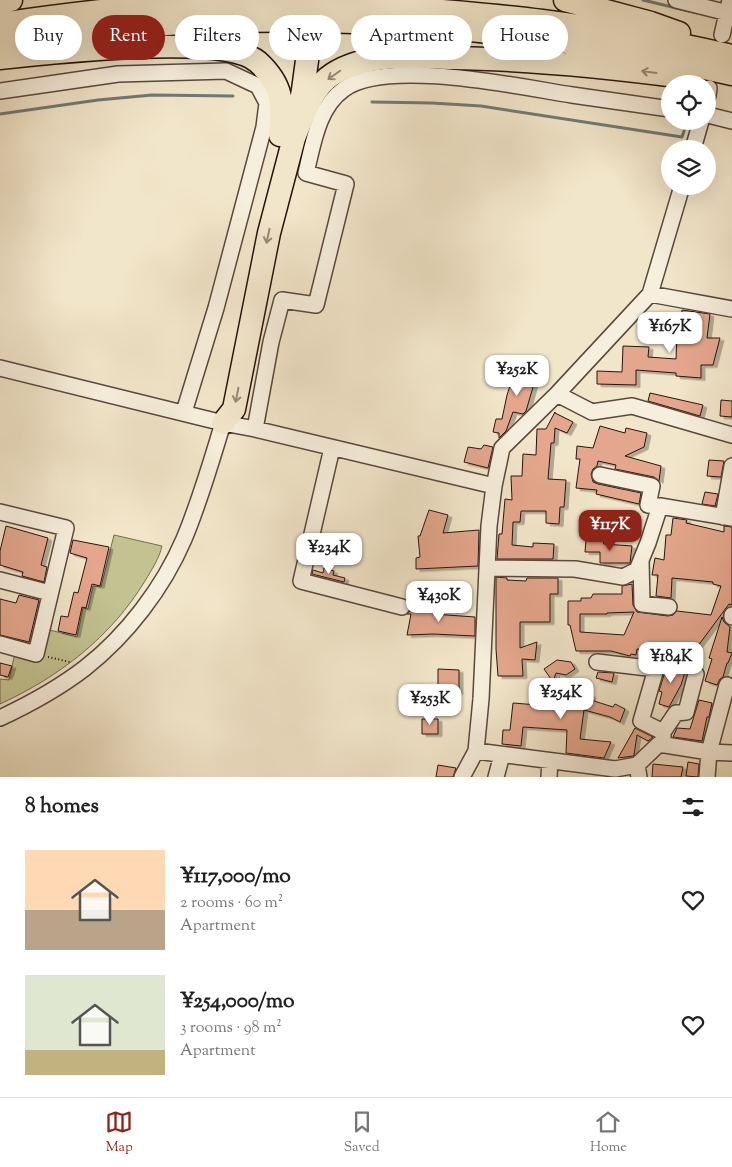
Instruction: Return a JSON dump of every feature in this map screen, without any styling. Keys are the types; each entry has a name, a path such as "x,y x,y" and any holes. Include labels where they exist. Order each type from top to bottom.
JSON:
{"highway":[{"path":"0,3 11,0"},
{"path":"565,0 651,23 729,48"},
{"path":"0,24 117,9 177,4 248,1 335,2 543,21 729,48"},
{"path":"0,43 93,30 169,24 244,21 332,21 400,24 541,38 650,56 732,74"},
{"path":"0,58 108,48 194,46 237,53 257,61 279,90 287,136"},
{"path":"287,136 317,89 332,75 352,64 372,60 409,57 552,62 626,69 732,85"},
{"path":"223,423 234,409 287,136 303,90 304,60"}],"street":[{"path":"676,0 730,9 729,48"},
{"path":"0,92 118,74 226,71 258,86 267,103 264,127 216,308 184,412"},
{"path":"255,429 271,342 282,300 316,305 346,184 306,173 324,110 345,88 362,79 426,75 489,82 661,108"},
{"path":"716,116 732,121"},
{"path":"462,777 476,751 481,699 489,526 494,486 502,448 557,394 650,294 679,195"},
{"path":"650,294 732,309"},
{"path":"0,368 223,423 494,486"},
{"path":"557,394 592,412 632,406 732,435"},
{"path":"0,718 34,702 85,668 127,628 160,585 184,540 202,492 223,423"},
{"path":"332,448 301,581 402,608"},
{"path":"600,475 652,486 648,505 727,518 732,466"},
{"path":"488,568 575,568 623,577 637,570 660,506"},
{"path":"0,512 66,528 36,654 0,644"},
{"path":"641,561 642,604 670,607"},
{"path":"0,580 50,593"},
{"path":"597,662 656,669 641,721 663,738 709,752 732,753"},
{"path":"476,751 638,771 663,738 676,713 686,712 696,674"},
{"path":"707,777 709,752 727,685"},
{"path":"496,777 502,755"},
{"path":"549,777 550,761"}],"path":[{"path":"36,654 75,664"}],"green space":[{"path":"114,535 162,546 155,564 145,581 116,620 82,653 43,681 0,704 0,679 9,680 15,653 42,659 50,630 77,637 83,608 88,609 93,586 101,587"}],"building":[{"path":"682,310 710,314 707,338 720,338 713,365 701,365 701,378 676,376 676,373 636,370 636,385 597,384 597,371 622,372 623,346 649,347 648,357 676,359 677,335 680,335"},
{"path":"517,365 538,370 526,411 523,414 513,412 506,431 499,438 499,433 493,432 496,419 502,419 507,395"},
{"path":"650,393 703,405 700,416 648,401"},
{"path":"721,400 732,401 732,417 720,416"},
{"path":"555,412 573,422 567,433 555,428 554,443 551,443 548,479 566,480 564,507 560,507 559,524 546,523 546,511 521,511 520,522 513,522 512,545 533,547 533,543 554,544 553,559 497,559 499,534 502,534 505,499 512,500 511,476 522,476 523,454 536,455 537,429 546,429"},
{"path":"600,426 625,433 626,428 647,433 644,447 625,456 661,466 659,481 654,477 615,469 616,465 598,461 591,474 593,482 598,484 641,493 639,504 596,494 597,490 576,488 580,459 576,459 577,446 593,448"},
{"path":"484,445 493,447 488,468 464,462 468,447 481,449"},
{"path":"709,460 724,461 721,477 707,476"},
{"path":"705,492 718,494 715,506 702,504"},
{"path":"429,510 448,515 443,533 479,530 478,566 416,569 416,558 420,557 418,536 420,536"},
{"path":"673,518 687,520 686,523 724,532 724,526 732,527 732,605 729,604 692,654 637,649 636,655 631,654 630,656 611,651 576,651 570,625 568,625 568,601 581,601 581,598 591,598 593,594 622,594 622,586 632,584 633,605 637,612 668,616 673,615 677,611 711,615 721,586 713,584 713,582 672,578 671,598 656,596 658,575 652,575 655,558 664,560 666,535 671,535","holes":["634,612 624,635 580,632 580,614"]},
{"path":"6,526 48,538 41,565 47,567 44,582 22,576 23,572 0,565 0,551"},
{"path":"73,540 109,547 100,586 92,584 86,608 82,607 76,635 58,631 61,616 68,617 74,592 78,593 87,558 70,553"},
{"path":"586,540 603,541 604,544 632,546 630,563 600,563 600,552 585,552"},
{"path":"324,568 334,571 333,575 345,578 344,582 312,574 313,570 323,573"},
{"path":"496,577 507,578 507,580 526,581 527,578 558,578 558,594 550,594 550,622 520,622 520,648 537,642 535,660 522,659 523,676 498,676"},
{"path":"19,595 39,600 29,642 0,635 0,599 16,603"},
{"path":"411,605 432,606 433,614 475,617 475,636 407,635 411,614 407,614 411,610"},
{"path":"722,617 724,622 730,627 727,652 732,653 723,677 717,685 705,681 712,659 709,658"},
{"path":"557,660 571,662 575,669 566,675 556,673 553,682 544,669"},
{"path":"0,663 12,666 8,677 0,675"},
{"path":"665,664 686,669 681,685 669,707 659,704 662,692 659,691 665,672"},
{"path":"438,669 459,670 459,692 438,691"},
{"path":"598,672 614,673 612,682 596,678"},
{"path":"569,691 569,693 592,695 591,700 613,707 615,704 625,709 620,722 610,717 584,710 580,739 611,742 604,758 566,753 567,730 523,727 521,746 502,744 503,730 510,730 513,703 538,705 538,692"},
{"path":"699,700 712,703 702,741 673,737 677,728 690,729"},
{"path":"422,719 438,719 438,734 422,734"},
{"path":"635,728 653,737 648,741 637,735 634,755 618,758"},
{"path":"688,762 699,764 698,777 686,776"},
{"path":"653,764 683,767 681,777 652,777"},
{"path":"438,765 456,768 453,777 436,777"}],"waterway":[{"path":"643,0 697,13"},
{"path":"0,114 98,100 152,95 233,96"},
{"path":"372,102 481,106 682,137 684,130"}]}
